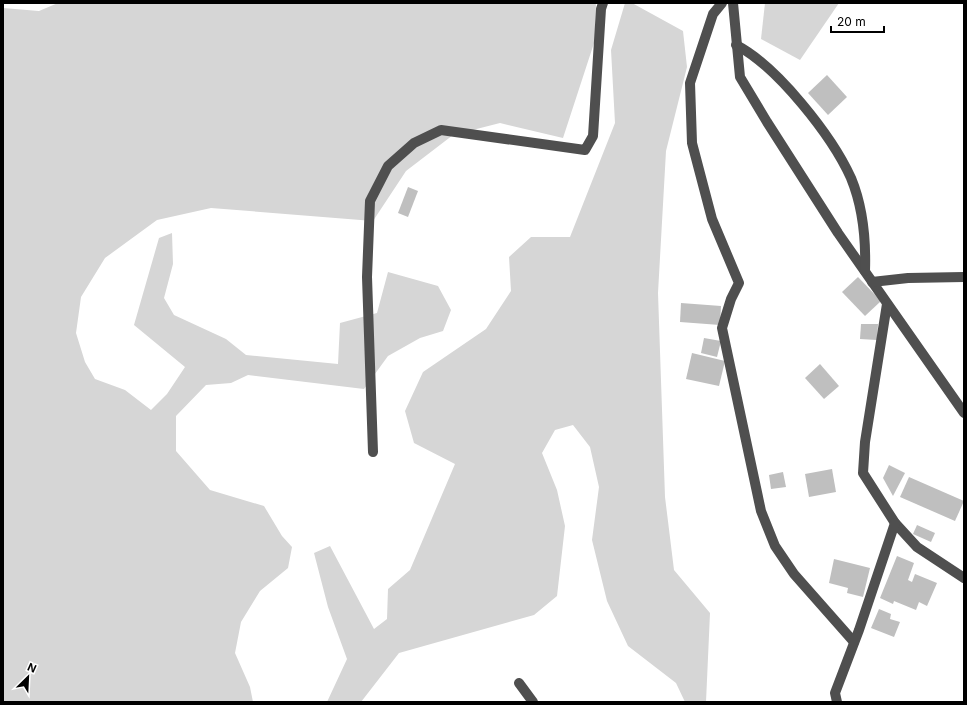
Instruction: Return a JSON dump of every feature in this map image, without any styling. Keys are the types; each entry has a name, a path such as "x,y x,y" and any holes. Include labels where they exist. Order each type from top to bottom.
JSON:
{"street":[{"path":"373,452 367,277 370,202 388,166 414,143 441,130 585,150 593,136 601,9 603,3"},
{"path":"722,3 713,14 690,83 692,143 712,218 739,283 731,299 722,328 761,511 775,546 794,574 854,642"},
{"path":"733,3 740,77 767,122 872,282 964,413"},
{"path":"736,45 751,53 788,88 833,148 851,178 860,208 866,248 865,271"},
{"path":"872,282 908,278 964,277"},
{"path":"887,304 865,442 863,474 895,523 917,547 964,578"},
{"path":"837,702 835,693 895,523"},
{"path":"519,683 533,702"}],"shaded area":[{"path":"58,3 596,3 595,40 563,138 500,123 453,135 406,171 373,221 211,208 157,220 105,258 81,297 76,333 85,362 95,379 125,390 151,410 167,394 185,367 134,325 159,238 172,233 173,264 164,298 174,315 226,339 246,355 338,364 340,323 377,313 388,272 438,286 451,310 443,331 420,338 388,356 364,389 248,375 231,383 206,385 176,416 176,451 210,490 264,506 282,536 292,547 288,568 260,591 241,622 235,653 250,687 253,702 3,702 3,8 39,11"},
{"path":"625,3 632,3 683,31 687,67 666,151 658,293 665,497 674,570 710,613 706,702 685,702 676,683 628,646 607,601 592,540 599,487 590,447 573,425 555,430 542,453 557,490 565,526 557,596 534,615 399,653 361,702 327,702 347,659 328,607 314,553 330,546 374,629 387,619 388,589 410,570 455,464 414,443 405,411 423,372 486,329 511,291 509,257 531,237 570,237 615,123 611,50"},
{"path":"765,3 839,3 800,60 761,39"}],"building":[{"path":"827,75 847,97 828,115 808,93"},
{"path":"408,187 418,191 408,217 398,213"},
{"path":"858,277 881,301 865,316 842,292"},
{"path":"681,303 721,306 720,325 680,322"},
{"path":"861,324 878,324 877,340 860,339"},
{"path":"704,338 721,341 717,357 701,353"},
{"path":"692,353 725,361 719,386 686,379"},
{"path":"820,364 839,386 824,399 805,378"},
{"path":"889,465 905,473 893,496 883,478"},
{"path":"832,469 836,492 809,497 805,474"},
{"path":"783,472 786,487 771,489 769,475"},
{"path":"909,477 964,501 955,521 900,497"},
{"path":"917,525 935,533 931,542 913,534"},
{"path":"897,556 914,563 908,580 912,582 915,574 937,583 927,606 919,602 916,610 894,601 893,604 880,598"},
{"path":"834,559 870,568 863,597 847,593 848,588 829,583"},
{"path":"879,609 891,614 890,619 900,622 894,637 871,628"}]}
